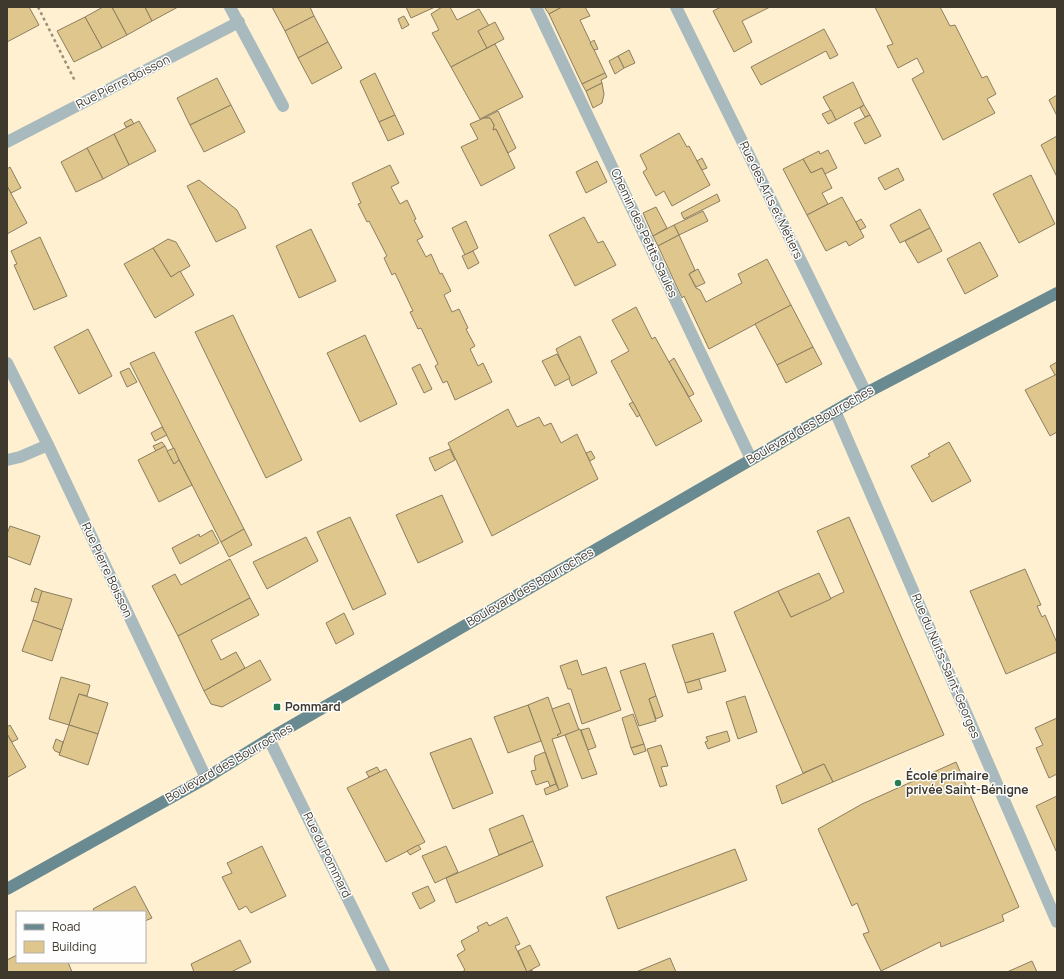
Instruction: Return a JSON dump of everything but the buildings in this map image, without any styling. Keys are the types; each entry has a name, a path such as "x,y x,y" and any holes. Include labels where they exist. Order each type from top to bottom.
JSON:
{"main road":[{"name":"Boulevard des Bourroches","path":"7,889 206,778 269,739 866,393 1057,293"}],"street":[{"path":"230,7 283,106"},
{"name":"Chemin des Petits Saules","path":"536,7 751,459"},
{"name":"Rue des Arts et Métiers","path":"676,7 866,393"},
{"name":"Rue Pierre Boisson","path":"7,142 238,22"},
{"name":"Rue Pierre Boisson","path":"7,363 48,445 206,778"},
{"name":"Rue du Nuits-Saint-Georges","path":"835,411 1057,922"},
{"path":"7,460 20,457 48,445"},
{"name":"Rue du Pommard","path":"269,739 384,972"}],"path":[{"path":"38,7 85,101"}],"place":[{"name":"Pommard","path":"277,707"},
{"name":"École primaire privée Saint-Bénigne","path":"898,783"}]}
